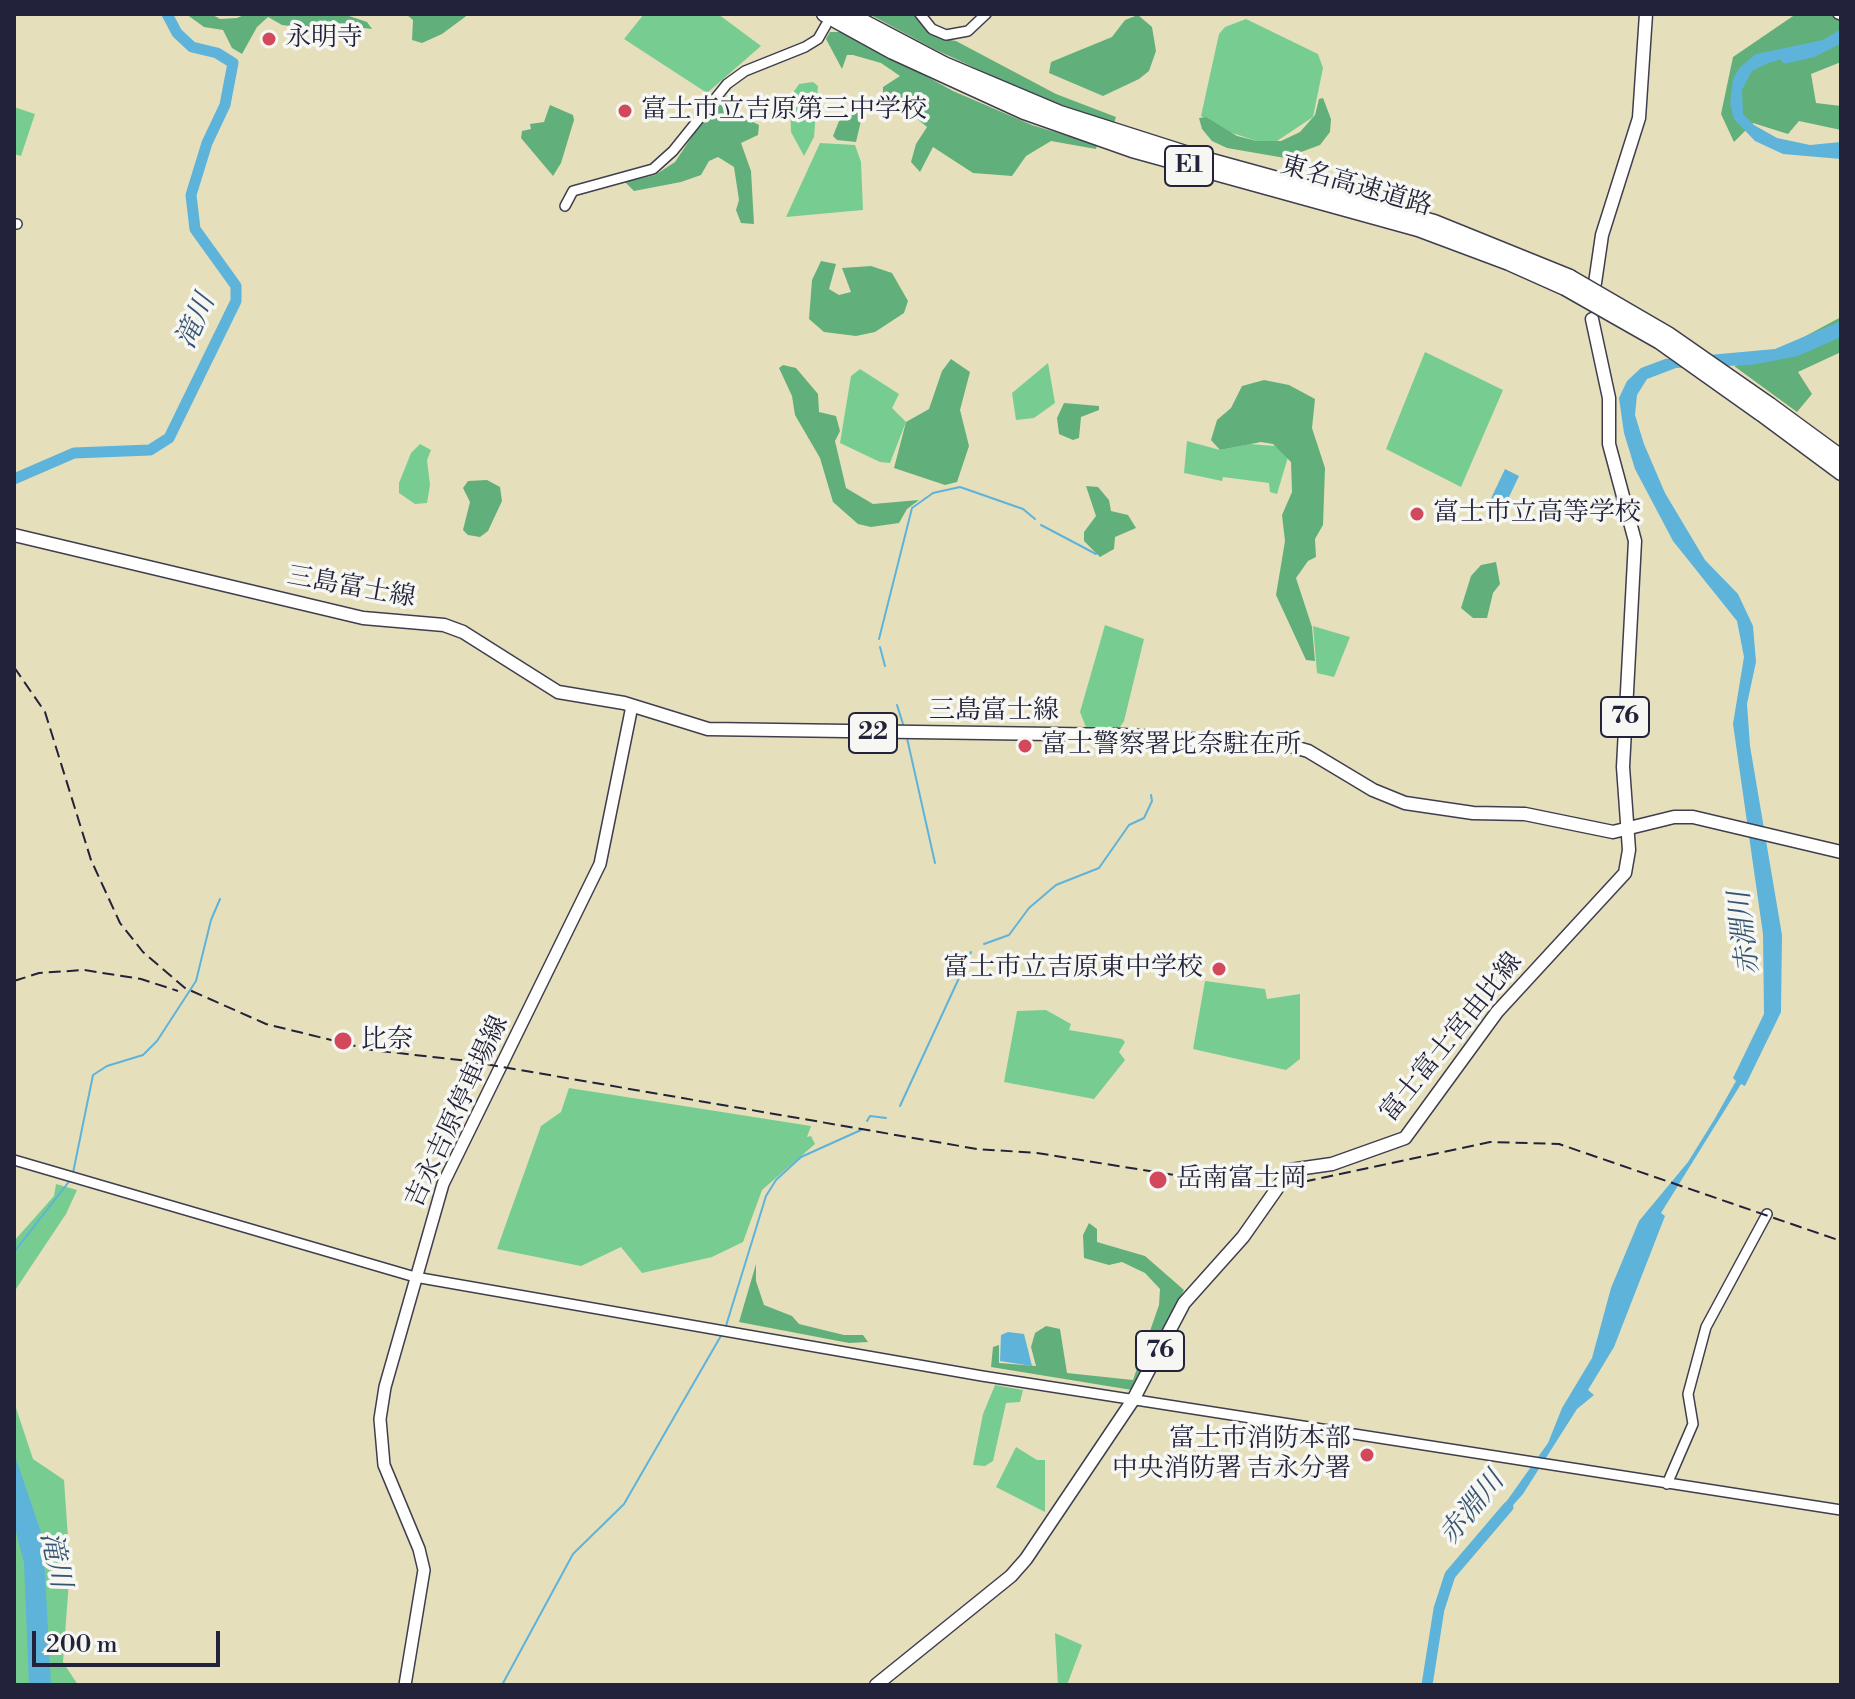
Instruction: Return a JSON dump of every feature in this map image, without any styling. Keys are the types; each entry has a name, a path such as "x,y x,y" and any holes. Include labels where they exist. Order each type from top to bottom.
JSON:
{"highway":[{"name":"東名高速道路","path":"849,14 944,64 1060,113 1187,153 1434,222 1568,283 1668,334 1841,473"},
{"name":"東名高速道路","path":"825,19 1024,112 1146,154 1418,229 1568,283"},
{"name":"東名高速道路","path":"1765,409 1841,457"}],"main road":[{"path":"1595,283 1602,235 1639,118 1646,14"},
{"name":"富士富士宮由比線","path":"876,1685 1011,1576 1026,1559 1133,1400 1184,1303 1243,1237 1290,1170 1332,1164 1405,1138 1497,1012 1625,873 1628,830 1623,767 1635,541 1609,444 1609,398 1592,319"},
{"name":"三島富士線","path":"14,535 363,618 444,625 463,632 558,692 632,706 695,726 726,731 1123,735 1287,745 1308,751 1381,794 1405,803 1473,813 1525,814 1613,832 1674,817 1693,817 1841,852"},
{"name":"吉永吉原停車場線","path":"405,1685 424,1570 419,1549 384,1465 380,1419 415,1277 443,1184 600,864 632,706"}],"street":[{"path":"920,14 932,29 946,35 968,31 986,14"},
{"path":"565,206 573,191 653,169 673,151 727,84 745,71 818,39 825,19"},
{"path":"14,1160 415,1277 1133,1400 1841,1510"},
{"path":"1667,1484 1693,1424 1688,1394 1706,1327 1767,1214"}],"green space":[{"path":"186,14 211,14 220,19 246,14 343,14 367,22 372,29 339,25 328,37 316,38 299,27 282,25 268,17 257,27 242,54 232,48 223,30 204,27"},
{"path":"406,14 469,14 442,34 422,43 412,40 413,20"},
{"path":"644,14 718,14 761,46 707,93 624,39"},
{"path":"869,14 915,14 923,26 941,38 956,41 1056,94 1116,117 1114,123 1038,97 934,49"},
{"path":"1796,14 1841,14 1841,62 1811,74 1816,103 1841,106 1841,130 1799,121 1788,134 1753,123 1734,142 1721,114 1733,57"},
{"path":"1138,15 1152,27 1156,51 1149,71 1139,79 1103,96 1049,73 1051,62 1112,37 1125,20"},
{"path":"1246,19 1318,54 1323,68 1313,117 1277,141 1257,141 1229,132 1201,116 1219,34 1225,27"},
{"path":"830,32 846,32 953,91 1032,125 1097,145 1096,149 1051,141 1026,156 1012,176 973,173 933,147 920,172 911,162 916,144 927,127 901,105 883,96 883,87 900,76 881,63 853,55 847,55 842,69 826,39"},
{"path":"813,82 818,86 814,137 804,156 791,132 790,97 799,84"},
{"path":"1323,98 1331,119 1330,132 1320,145 1285,158 1227,148 1212,141 1202,129 1199,118 1206,117 1237,136 1257,141 1281,141 1300,132 1315,115 1319,99"},
{"path":"715,102 759,125 758,135 741,143 751,171 754,224 741,223 736,210 739,200 734,167 718,157 709,161 701,175 681,182 634,191 625,182 655,175 675,162"},
{"path":"550,105 573,115 574,120 561,163 553,176 521,138 522,131 531,129 530,124 544,122"},
{"path":"860,105 864,108 856,142 837,140 833,136 839,121"},
{"path":"14,107 35,114 21,156 14,154"},
{"path":"820,143 855,145 861,162 863,210 786,217"},
{"path":"821,261 836,264 829,289 839,295 851,292 842,268 871,266 892,273 908,301 904,313 875,332 856,336 824,332 809,319 812,280"},
{"path":"1841,317 1841,352 1798,372 1812,394 1797,412 1734,366 1763,359"},
{"path":"1425,352 1503,390 1461,487 1386,449"},
{"path":"951,359 970,372 960,410 969,446 957,482 945,485 894,468 906,422 929,409 942,371"},
{"path":"1048,363 1055,403 1034,418 1016,420 1012,393"},
{"path":"783,365 796,368 818,394 819,412 836,416 840,431 835,441 846,488 873,504 919,500 907,509 899,523 871,527 858,524 833,502 820,458 795,415 792,396 779,368"},
{"path":"860,369 899,394 892,408 906,422 890,463 880,462 840,443 851,376"},
{"path":"1264,380 1289,385 1315,399 1312,428 1325,468 1323,525 1315,539 1316,557 1308,561 1296,578 1312,627 1315,661 1306,660 1276,595 1285,541 1282,515 1292,492 1291,462 1273,444 1261,442 1220,450 1211,440 1217,420 1231,408 1242,386"},
{"path":"1064,403 1099,406 1099,410 1081,417 1079,438 1073,440 1059,434 1057,418"},
{"path":"1187,441 1220,450 1250,444 1275,446 1288,457 1277,494 1270,492 1269,483 1223,477 1222,481 1184,473"},
{"path":"420,444 431,450 427,460 430,485 427,503 415,504 399,493 399,483 411,453"},
{"path":"487,480 500,487 502,501 488,531 480,537 468,535 463,530 470,502 463,488 468,481"},
{"path":"1086,486 1098,487 1109,500 1111,511 1128,515 1136,528 1115,537 1114,549 1100,557 1084,541 1084,532 1096,516"},
{"path":"1496,562 1500,584 1493,593 1487,618 1473,618 1461,608 1471,576 1481,565"},
{"path":"1105,625 1144,639 1124,721 1118,730 1087,730 1080,712"},
{"path":"1313,626 1350,637 1334,677 1317,673"},
{"path":"1205,981 1265,989 1267,999 1300,994 1300,1059 1286,1070 1193,1049"},
{"path":"1046,1010 1071,1024 1069,1030 1125,1042 1119,1052 1125,1060 1094,1099 1004,1082 1017,1011"},
{"path":"569,1088 811,1126 807,1137 811,1136 815,1144 762,1190 743,1242 712,1257 642,1273 621,1247 581,1266 497,1249 541,1126 561,1112"},
{"path":"56,1184 77,1190 66,1214 14,1292 14,1241 54,1196"},
{"path":"1089,1223 1097,1229 1097,1242 1145,1256 1184,1290 1132,1390 991,1367 993,1347 999,1345 999,1363 1036,1366 1031,1347 1035,1333 1046,1326 1060,1329 1067,1373 1133,1380 1159,1305 1160,1289 1145,1273 1122,1262 1109,1265 1084,1258 1083,1235"},
{"path":"756,1264 756,1281 764,1305 792,1316 799,1324 844,1335 863,1335 868,1342 849,1343 739,1322"},
{"path":"995,1385 1023,1390 1020,1402 1006,1403 993,1461 985,1466 973,1465 983,1414"},
{"path":"14,1402 33,1459 64,1480 70,1567 63,1662 78,1685 14,1685"},
{"path":"1016,1447 1037,1460 1045,1460 1045,1512 996,1487"},
{"path":"1055,1633 1082,1645 1067,1685 1058,1685"}],"water":[{"path":"1841,29 1841,43 1768,63 1752,71 1742,90 1743,114 1754,125 1777,138 1810,145 1841,142 1841,159 1783,154 1755,141 1734,119 1730,104 1733,79 1740,67 1756,54 1823,40"},
{"path":"1841,321 1841,337 1798,356 1751,365 1676,368 1647,379 1637,395 1635,415 1665,493 1705,560 1738,594 1753,626 1756,662 1747,704 1750,746 1782,935 1781,1012 1745,1086 1741,1084 1661,1213 1665,1216 1614,1347 1588,1390 1594,1395 1577,1409 1523,1494 1498,1522 1506,1502 1548,1443 1562,1408 1592,1358 1611,1288 1639,1221 1688,1162 1714,1120 1736,1081 1733,1078 1764,1014 1763,934 1733,724 1744,657 1737,621 1673,541 1635,469 1624,433 1619,398 1627,381 1641,368 1665,359 1775,349"},
{"path":"1505,469 1519,476 1499,518 1485,511"},
{"path":"1008,1332 1024,1334 1032,1366 1000,1361 1001,1335"},
{"path":"14,1453 43,1538 51,1685 29,1685 24,1563 14,1524"}],"waterway":[{"name":"滝川","path":"14,479 74,453 150,450 169,438 236,301 236,286 195,229 191,195 207,143 225,105 233,63 217,53 192,47 177,33 167,14"},
{"name":"赤淵川","path":"1786,58 1812,52 1841,37"},
{"path":"879,639 912,508 933,493 960,487 1023,509 1035,519"},
{"path":"1041,525 1096,554"},
{"path":"880,647 885,666"},
{"path":"897,705 903,724"},
{"path":"907,738 935,863"},
{"path":"984,944 1009,935 1029,908 1056,885 1099,868 1129,825 1144,818 1152,801 1151,795"},
{"path":"73,1173 93,1075 107,1066 143,1055 157,1041 196,981 211,920 220,899"},
{"path":"900,1106 971,952"},
{"path":"867,1121 870,1116 886,1118"},
{"path":"725,1329 766,1196 776,1180 801,1157 861,1130"},
{"path":"14,1252 71,1179"},
{"path":"502,1685 573,1554 624,1504 722,1334"},
{"name":"赤淵川","path":"1427,1685 1439,1609 1450,1575 1508,1507"}],"railway":[{"path":"14,667 45,712 91,860 120,923 143,952 185,988 266,1024 372,1050 468,1061 977,1149 1037,1153 1243,1186 1298,1183 1490,1142 1559,1144 1841,1241"},
{"path":"14,981 39,973 84,970 141,979 178,991"}],"place":[{"name":"永明寺","path":"269,39"},
{"name":"富士市立吉原第三中学校","path":"625,111"},
{"name":"富士市立高等学校","path":"1417,514"},
{"name":"富士警察署比奈駐在所","path":"1025,746"},
{"name":"富士市立吉原東中学校","path":"1219,969"},
{"name":"比奈","path":"343,1041"},
{"name":"岳南富士岡","path":"1158,1180"},
{"name":"富士市消防本部 中央消防署 吉永分署","path":"1367,1455"}]}
